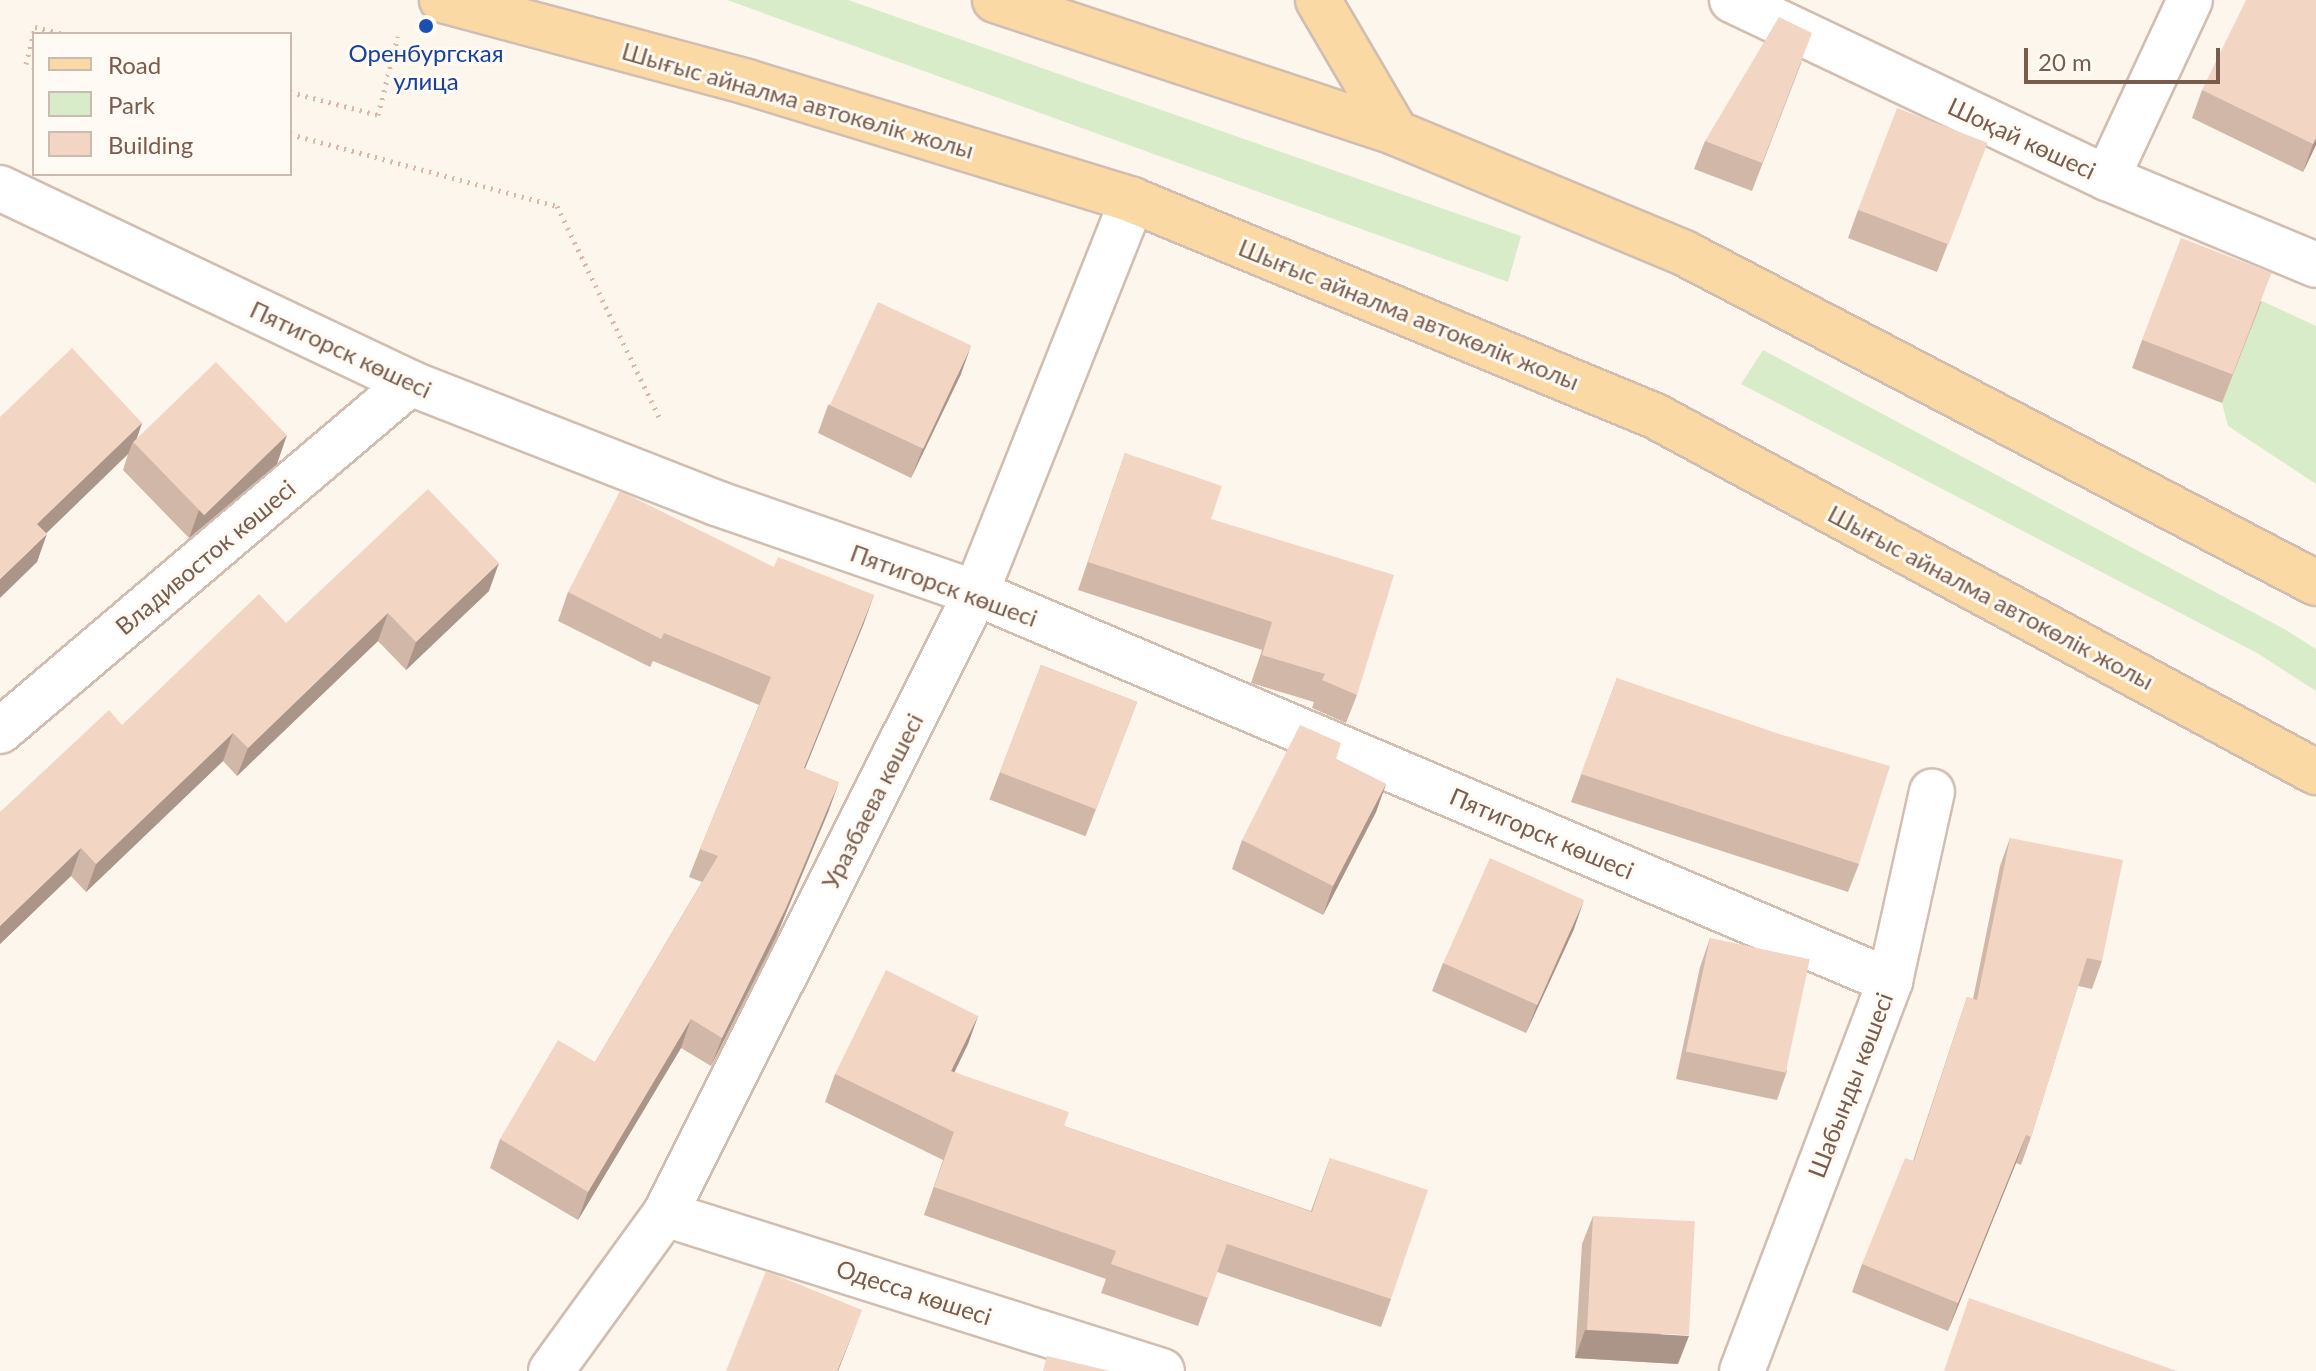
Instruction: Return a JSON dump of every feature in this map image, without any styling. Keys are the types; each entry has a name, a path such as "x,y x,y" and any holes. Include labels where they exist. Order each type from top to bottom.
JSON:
{"main road":[{"name":"Шығыс айналма автокөлік жолы","path":"442,0 747,82 1132,200 1655,416 2316,772"},
{"path":"995,0 1396,133 1684,253 2316,583"},
{"path":"1318,0 1396,133"}],"street":[{"name":"Шоқай көшесі","path":"1732,0 2107,178 2316,265"},
{"path":"2107,178 2190,0"},
{"name":"Пятигорск көшесі","path":"0,188 410,383 698,496 976,593 1890,981"},
{"name":"Уразбаева көшесі","path":"551,1371 665,1214 976,593 1132,200"},
{"name":"Владивосток көшесі","path":"0,731 410,383"},
{"name":"Шабынды көшесі","path":"1742,1371 1890,981 1932,792"},
{"name":"Одесса көшесі","path":"665,1214 1162,1371"}],"path":[{"path":"34,32 35,27 56,32"},
{"path":"292,93 378,115 400,29"},
{"path":"32,39 26,64 32,66"},
{"path":"292,135 557,206 698,496"}],"green space":[{"path":"727,0 848,0 1521,236 1508,282"},
{"path":"2262,301 2316,326 2316,484 2228,426 2222,403"},
{"path":"1763,350 2286,630 2316,649 2316,691 2257,653 1741,384"}],"building":[{"path":"2246,0 2316,0 2316,138 2313,144 2202,90"},
{"path":"1779,17 1812,33 1762,163 1705,141"},
{"path":"1897,108 1988,143 1948,245 1858,210"},
{"path":"2181,238 2272,273 2232,375 2142,340"},
{"path":"878,302 971,346 923,449 830,405"},
{"path":"72,348 142,423 37,524 47,534 0,579 0,417"},
{"path":"216,362 287,435 204,515 133,442"},
{"path":"1125,453 1222,486 1211,519 1394,575 1357,695 1322,680 1325,674 1262,655 1272,622 1088,562"},
{"path":"428,489 499,563 416,642 388,613 248,748 233,733 96,864 81,848 0,926 0,812 109,710 122,725 259,594 286,623"},
{"path":"620,491 774,567 778,557 874,595 804,768 839,782 786,908 722,1038 691,1019 588,1192 500,1139 558,1040 595,1062 718,856 700,849 771,677 664,633 661,639 568,592"},
{"path":"1041,665 1137,702 1096,809 1000,772"},
{"path":"1617,678 1779,734 1890,766 1859,864 1581,774"},
{"path":"1300,725 1341,743 1336,759 1386,784 1333,886 1242,840"},
{"path":"2010,838 2123,860 2102,961 2087,958 2031,1137 2026,1135 1958,1303 1862,1264 1905,1158 1914,1161 1967,997 1977,1000"},
{"path":"1490,858 1584,900 1537,1005 1443,963"},
{"path":"1710,938 1810,959 1786,1073 1686,1051"},
{"path":"886,970 978,1016 951,1071 1069,1112 1064,1126 1312,1212 1330,1158 1428,1190 1391,1299 1227,1244 1208,1298 1111,1264 1116,1251 934,1187 954,1132 835,1074"},
{"path":"1593,1216 1695,1221 1689,1335 1587,1330"},
{"path":"766,1271 862,1310 837,1371 726,1371"},
{"path":"1969,1298 2177,1371 1944,1371"},
{"path":"1047,1356 1110,1371 1043,1371"}],"place":[{"name":"Оренбургская улица","path":"426,26"}]}
